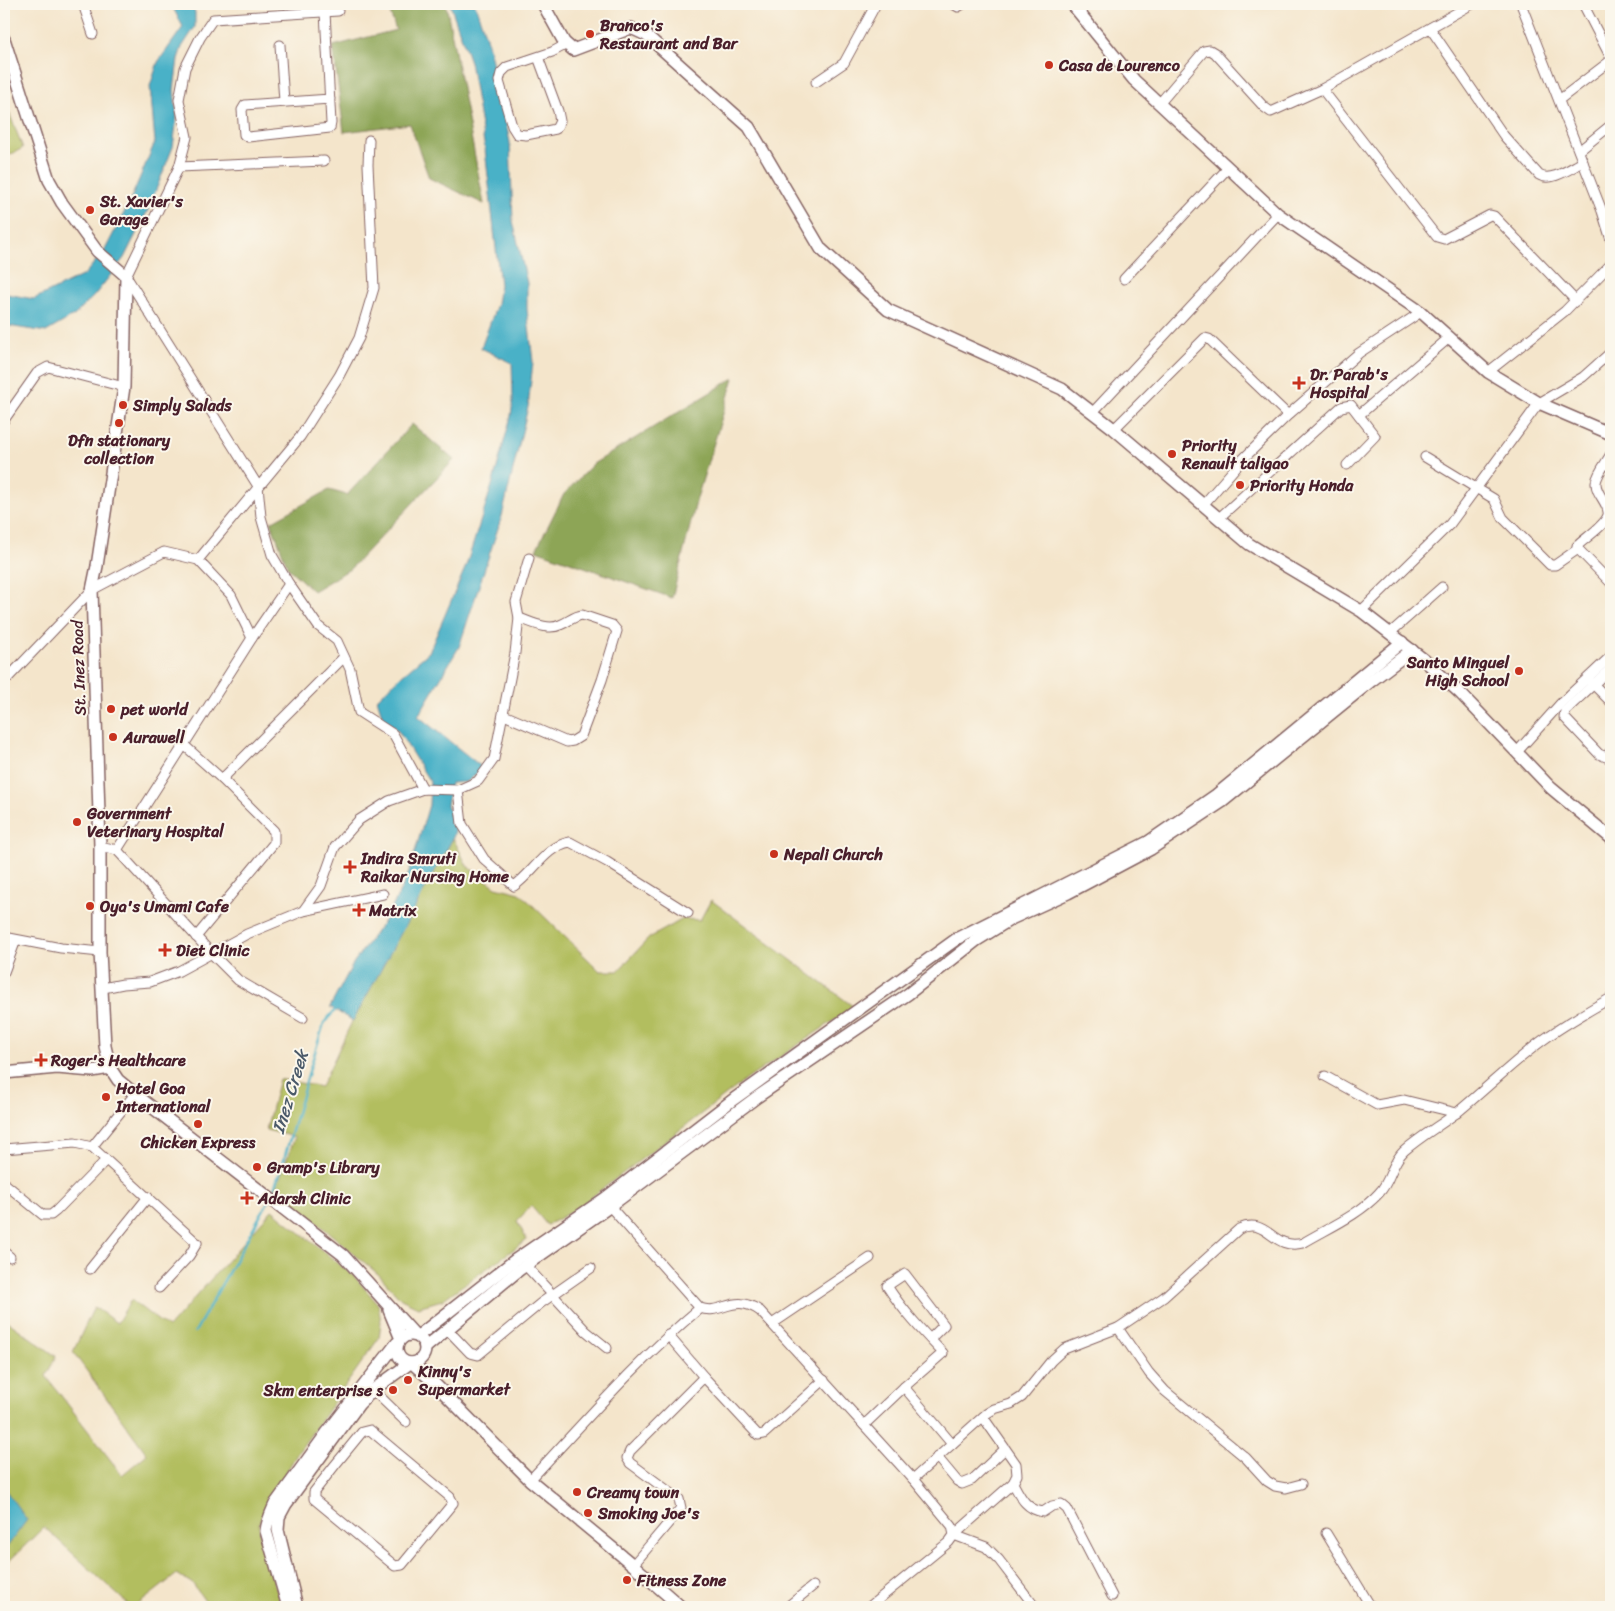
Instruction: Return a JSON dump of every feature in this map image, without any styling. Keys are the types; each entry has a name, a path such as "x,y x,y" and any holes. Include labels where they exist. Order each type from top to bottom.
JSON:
{"street":[{"path":"83,4 94,34"},
{"path":"543,4 564,42 574,50 631,28 646,35 749,127 821,249 888,310 1062,389 1114,429 1250,544 1361,611 1412,650 1460,693 1551,788 1611,838"},
{"path":"816,82 844,63 876,4"},
{"path":"953,4 958,7 963,4"},
{"path":"1072,4 1134,80 1278,214 1422,312 1488,372 1539,403 1611,434"},
{"path":"1160,104 1204,51 1210,50 1215,52 1264,107 1271,112 1322,89 1472,4"},
{"path":"1521,4 1602,211 1611,240"},
{"path":"1559,100 1610,61 1611,58 1583,4"},
{"path":"122,274 179,167 187,137 179,100 185,68 200,38 213,19 338,11"},
{"path":"325,12 332,123 330,128 246,137 243,107 249,104 330,99"},
{"path":"1430,28 1504,136 1539,175 1551,177 1583,162"},
{"path":"4,39 50,180 62,203 97,251 122,274 258,486 261,517 272,555 288,584 318,626 337,641 350,669 359,712 393,734 423,789"},
{"path":"538,57 560,121 556,129 526,135 517,134 512,126 499,81 501,73 508,67 538,57 567,44"},
{"path":"280,45 284,101"},
{"path":"1322,89 1437,237 1444,239 1490,215 1494,216 1576,301"},
{"path":"1579,151 1611,125"},
{"path":"198,560 300,437 339,376 359,338 374,288 368,165 369,140"},
{"path":"179,167 324,161"},
{"path":"1124,279 1228,168"},
{"path":"1602,211 1611,205"},
{"path":"1093,412 1278,214"},
{"path":"1488,372 1576,301 1611,264"},
{"name":"St. Inez Road","path":"110,1068 105,1046 100,952 100,846 92,590 124,387 122,274"},
{"path":"1203,505 1242,460 1288,415 1359,353 1422,312"},
{"path":"1358,415 1450,337"},
{"path":"1114,429 1205,338 1209,339 1288,415"},
{"path":"1361,611 1450,524 1539,403 1583,377 1611,352"},
{"path":"4,420 38,373 48,367 124,387"},
{"path":"1219,518 1342,407 1350,405 1375,436 1348,465"},
{"path":"1425,457 1496,502 1503,518 1550,565 1555,565 1578,549 1578,545 1604,522 1608,516 1606,507 1596,488 1596,481 1611,454"},
{"path":"1578,549 1611,583"},
{"path":"4,682 92,590 164,552 198,560 231,595 252,638"},
{"path":"303,911 321,886 335,848 359,820 390,801 423,789 458,790 478,781 494,759 515,653 518,618 516,602 529,558"},
{"path":"117,850 288,584"},
{"path":"1390,633 1442,587"},
{"path":"504,715 566,742 573,741 581,736 602,680 617,631 612,625 582,615 559,626 550,628 518,618"},
{"path":"297,1607 278,1530 279,1517 286,1504 359,1404 373,1390 411,1363 418,1362 425,1351 447,1329 734,1099 958,938 1148,842 1216,794 1402,642"},
{"path":"288,1607 266,1532 270,1514 320,1442 399,1341 409,1335 417,1335 514,1260 606,1203 908,994 977,940 1011,919 1068,893 1152,849 1222,802 1412,650"},
{"path":"1611,656 1565,711 1564,716 1599,754 1606,756 1611,751"},
{"path":"222,779 344,657"},
{"path":"1517,752 1561,703 1611,668"},
{"path":"1591,682 1611,702"},
{"path":"184,745 222,779 274,831 274,843 196,937"},
{"path":"458,790 462,824 484,859 514,886 522,881 556,846 570,842 607,862 688,913"},
{"path":"100,846 117,850 238,980 303,1018"},
{"path":"103,988 150,982 179,971 247,934 303,911 383,894"},
{"path":"4,937 61,948 100,952"},
{"path":"4,972 16,940"},
{"path":"913,1478 983,1417 994,1409 1011,1404 1022,1397 1051,1361 1064,1349 1118,1328 1164,1297 1239,1229 1249,1225 1258,1226 1282,1243 1294,1246 1303,1243 1359,1210 1380,1193 1390,1179 1393,1166 1402,1153 1416,1140 1457,1113 1542,1041 1581,1014 1611,998"},
{"path":"4,1073 57,1068 92,1071 110,1068 118,1080 135,1094 343,1255 422,1340 430,1379"},
{"path":"1325,1076 1377,1105 1404,1100 1457,1113"},
{"path":"92,1147 135,1094"},
{"path":"4,1150 75,1143 92,1147 197,1243 189,1256 159,1288"},
{"path":"4,1183 43,1215 48,1216 56,1211 106,1160"},
{"path":"90,1269 148,1198"},
{"path":"606,1203 700,1308 706,1311 740,1302 750,1304 760,1311 913,1478 952,1526 954,1534"},
{"path":"772,1324 870,1258"},
{"path":"526,1266 586,1331 607,1348"},
{"path":"447,1329 470,1354 478,1355 552,1295 591,1268"},
{"path":"864,1425 943,1353 930,1339 898,1304 887,1286 905,1274 944,1325 930,1339"},
{"path":"386,1301 399,1341 398,1356 411,1363 430,1379 530,1480 681,1607"},
{"path":"530,1480 626,1377 668,1335 700,1308"},
{"path":"1118,1328 1149,1373 1165,1391 1246,1458 1267,1480 1276,1486 1286,1488 1301,1484"},
{"path":"668,1335 753,1432 758,1434 764,1434 824,1380"},
{"path":"633,1565 681,1508 679,1499 630,1463 627,1458 630,1451 704,1377"},
{"path":"904,1387 952,1444"},
{"path":"373,1390 406,1422"},
{"path":"869,1607 949,1542 954,1534 1013,1483 1018,1475 1016,1464 983,1417"},
{"path":"370,1430 450,1497 453,1503 402,1565 395,1566 314,1500 314,1492 335,1465 362,1432 370,1430"},
{"path":"937,1457 957,1481 962,1484 972,1480 1005,1449"},
{"path":"322,1454 335,1465"},
{"path":"1013,1483 1022,1502 1033,1510 1043,1512 1052,1506 1061,1504 1067,1509 1112,1596"},
{"path":"1326,1533 1371,1607"},
{"path":"954,1534 974,1541 986,1548 999,1560 1035,1607"},
{"path":"787,1607 813,1586"}],"green space":[{"path":"387,4 446,4 484,204 429,178 410,124 344,132 333,46 396,30"},
{"path":"4,100 23,148 4,158"},
{"path":"734,378 697,498 672,598 536,550 564,494 593,464"},
{"path":"412,424 454,460 350,569 313,591 288,568 271,522 329,490 347,495"},
{"path":"453,838 467,866 496,887 520,893 600,971 618,971 649,938 683,919 700,920 711,900 854,1007 743,1082 576,1209 547,1225 531,1206 517,1221 527,1240 442,1300 418,1307 401,1299 378,1274 276,1188 295,1137 266,1130 279,1079 321,1087 358,1009"},
{"path":"272,1210 354,1276 378,1304 381,1322 379,1338 297,1454 266,1506 259,1523 260,1538 282,1607 209,1607 193,1584 177,1574 135,1607 131,1607 44,1527 4,1566 4,1319 56,1356 46,1376 122,1475 147,1454 73,1352 94,1307 117,1323 131,1300 168,1328"}],"water":[{"path":"171,4 190,4 195,12 195,27 182,47 178,59 174,90 177,117 173,147 148,210 124,258 94,296 75,315 46,332 8,326 4,323 4,289 7,294 34,299 84,275 105,250 129,203 155,142 150,86 158,62 183,27"},
{"path":"450,4 475,4 488,43 510,142 513,221 527,283 527,309 533,362 528,407 502,516 459,647 418,716 483,768 467,782 451,783 447,805 456,827 453,838 353,1021 330,1007 354,962 389,914 408,875 429,805 430,782 399,732 383,718 377,699 429,652 466,566 493,482 511,416 513,401 512,363 481,348 497,304 500,285 485,149 470,62"},
{"path":"4,1488 27,1520 4,1551"}],"waterway":[{"name":"Inez Creek","path":"271,1196 281,1170 324,1023 336,1009"},
{"name":"Inez Creek","path":"195,1332 269,1200"}],"place":[{"name":"Branco's Restaurant and Bar","path":"590,34"},
{"name":"Casa de Lourenco","path":"1049,65"},
{"name":"St. Xavier's Garage","path":"90,210"},
{"name":"Dr. Parab's Hospital","path":"1299,383"},
{"name":"Simply Salads","path":"123,405"},
{"name":"Dfn stationary collection","path":"119,423"},
{"name":"Priority Renault taligao","path":"1172,454"},
{"name":"Priority Honda","path":"1240,485"},
{"name":"Santo Minguel High School","path":"1519,671"},
{"name":"pet world","path":"111,709"},
{"name":"Aurawell","path":"113,737"},
{"name":"Government Veterinary Hospital","path":"77,822"},
{"name":"Nepali Church","path":"774,854"},
{"name":"Indira Smruti Raikar Nursing Home","path":"350,867"},
{"name":"Oya's Umami Cafe","path":"90,906"},
{"name":"Matrix","path":"359,910"},
{"name":"Diet Clinic","path":"165,950"},
{"name":"Roger's Healthcare","path":"41,1060"},
{"name":"Hotel Goa International","path":"106,1097"},
{"name":"Chicken Express","path":"198,1124"},
{"name":"Gramp's Library","path":"257,1167"},
{"name":"Adarsh Clinic","path":"247,1198"},
{"name":"Kinny's Supermarket","path":"408,1380"},
{"name":"Skm enterprise s","path":"393,1390"},
{"name":"Creamy town","path":"577,1492"},
{"name":"Smoking Joe's","path":"588,1513"},
{"name":"Fitness Zone","path":"627,1580"}]}
